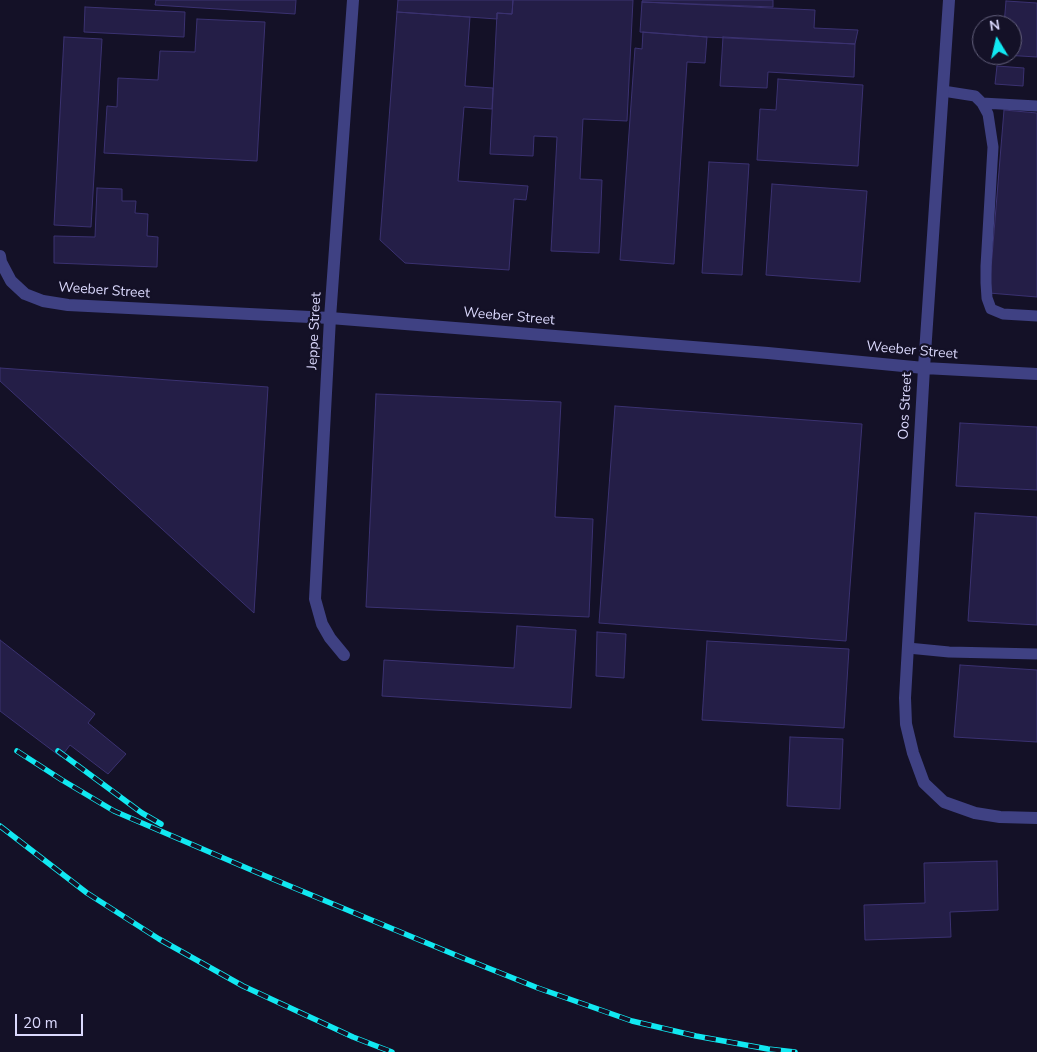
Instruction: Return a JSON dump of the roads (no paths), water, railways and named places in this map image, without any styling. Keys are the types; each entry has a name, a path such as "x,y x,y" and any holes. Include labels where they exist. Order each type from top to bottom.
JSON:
{"street":[{"name":"Jeppe Street","path":"344,655 330,638 322,624 315,600 330,318 353,0"},
{"name":"Oos Street","path":"949,0 924,368 905,698 906,724 912,753 924,783 944,802 975,813 1000,817 1037,818"},
{"name":"Weeber Street","path":"0,256 1,262 11,281 25,294 68,305 330,318 758,352 924,368 1037,374"}],"lane":[{"path":"943,91 975,96 982,103 988,114 993,147 986,266 987,298 991,309 1003,314 1037,316"},
{"path":"982,103 1037,106"},
{"path":"908,648 949,652 1037,654"}],"railway":[{"path":"17,751 114,811 256,872 538,988 632,1021 696,1036 795,1052"},
{"path":"58,751 142,813 161,824"},
{"path":"0,826 87,893 159,939 243,986 353,1037 392,1052"}]}
